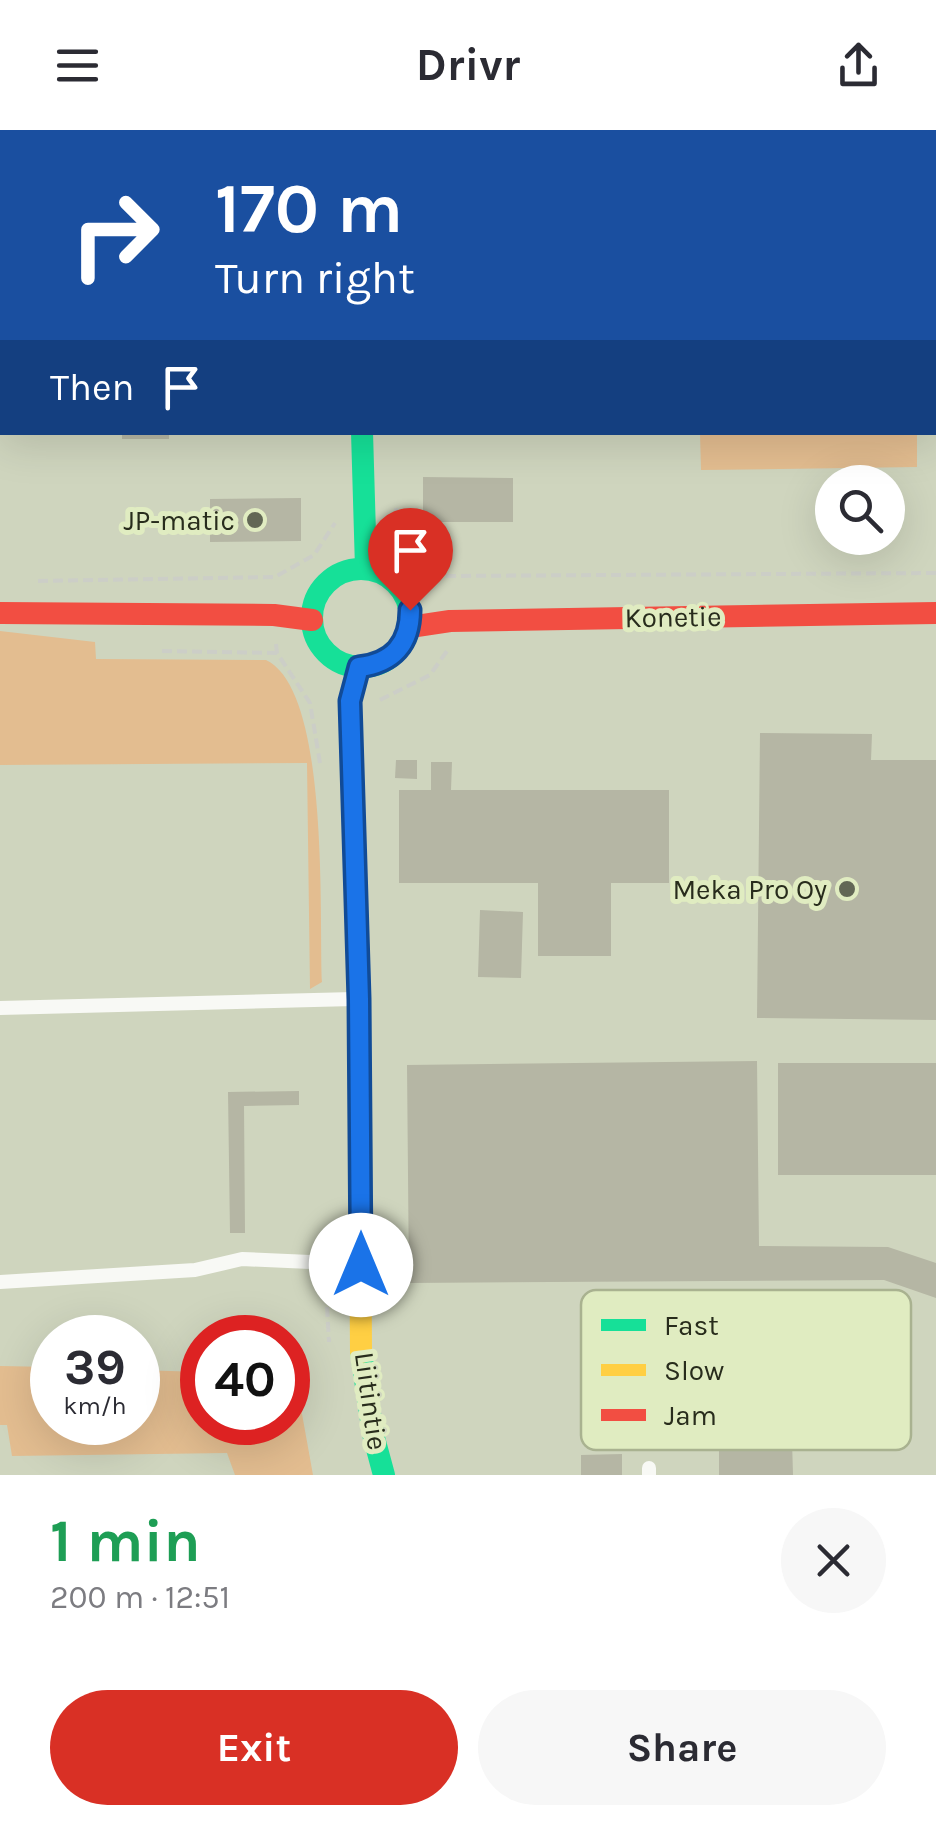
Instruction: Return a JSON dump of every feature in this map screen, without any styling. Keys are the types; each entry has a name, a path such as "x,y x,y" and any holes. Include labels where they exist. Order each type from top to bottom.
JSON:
{"street":[{"path":"362,435 366,568"},
{"path":"366,568 387,576 400,587 410,610 410,627 391,657 376,665 359,667 327,654 316,637 312,620 314,604 333,577 366,568"},
{"path":"0,613 274,615 312,620"},
{"name":"Konetie","path":"410,627 450,620 936,613"},
{"name":"Liitintie","path":"359,667 350,701 359,999 361,1265 366,1408 384,1475"}],"lane":[{"path":"0,1008 359,999"},
{"path":"0,1282 196,1270 242,1259 361,1265"}],"path":[{"path":"29,581 275,578 314,555 336,522 399,528 417,560 446,576 936,574"},
{"path":"310,703 383,700 430,676 446,653 450,620 446,576"},
{"path":"274,615 276,653 310,703 320,766"},
{"path":"162,651 276,653"},
{"path":"327,1302 328,1341"}],"shaded area":[{"path":"700,435 917,435 917,467 815,465 815,468 701,470"},
{"path":"0,631 95,642 96,659 266,660 287,680 301,714 317,808 322,982 310,989 307,763 0,765"},
{"path":"0,1366 30,1367 30,1445 160,1445 160,1371 180,1371 180,1445 308,1445 313,1475 235,1475 227,1453 12,1456 7,1425 0,1425"}],"building":[{"path":"122,435 169,435 169,439 122,439"},
{"path":"423,477 513,478 513,522 423,522"},
{"name":"JP-matic","path":"301,498 301,541 210,542 210,499"},
{"name":"Meka Pro Oy","path":"760,733 872,734 871,760 936,760 936,1020 757,1018"},
{"path":"396,760 417,760 417,779 395,778"},
{"path":"431,762 452,762 451,790 669,790 669,883 611,883 611,956 538,956 538,883 399,883 399,790 431,790"},
{"path":"480,910 523,912 521,978 478,977"},
{"path":"757,1061 759,1246 888,1247 936,1263 936,1298 884,1280 409,1283 407,1065"},
{"path":"778,1063 936,1063 936,1175 778,1175"},
{"path":"299,1091 299,1105 244,1106 245,1233 230,1233 228,1092"},
{"path":"719,1450 792,1450 793,1475 719,1475"},
{"path":"622,1454 622,1475 581,1475 581,1455"}],"traffic: fast":[{"path":"362,435 366,568"},
{"path":"361,569 380,573 396,583 406,599 410,618 406,637 396,653 380,663 361,667 342,663 326,653 316,637 312,618 316,599 326,583 342,573 361,569"},
{"path":"361,1352 373,1434 384,1475"}],"traffic: slow":[{"path":"359,667 350,701 359,1026 361,1352"}],"traffic: jam":[{"path":"0,613 274,615 312,620"},
{"path":"410,627 450,621 936,613"}],"place":[{"name":"JP-matic","path":"255,520"},
{"name":"Meka Pro Oy","path":"847,889"}],"route":[{"path":"361,1265 359,999 350,701 359,667 376,665 391,657 408,636 410,610"}]}
